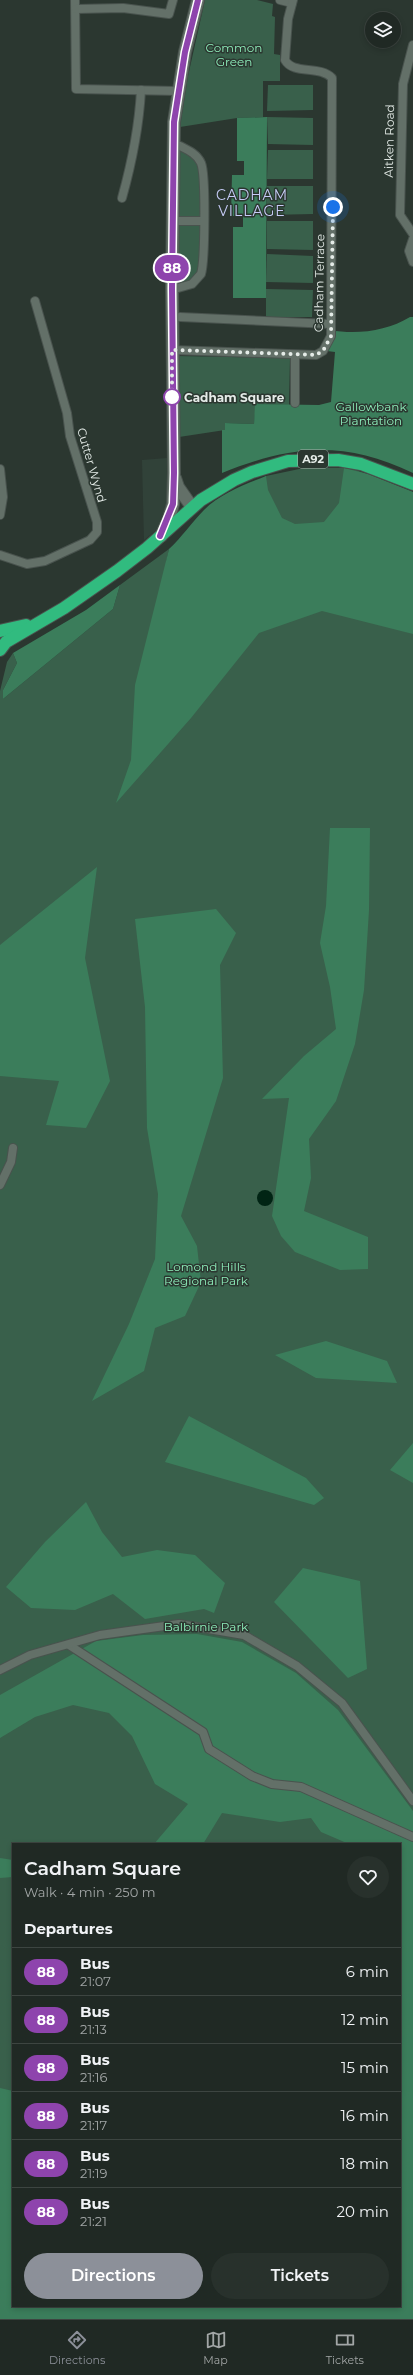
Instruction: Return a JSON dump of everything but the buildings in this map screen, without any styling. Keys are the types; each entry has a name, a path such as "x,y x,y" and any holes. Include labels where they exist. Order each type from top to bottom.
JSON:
{"highway":[{"name":"A92","path":"0,650 6,642 43,620 117,571 215,490 240,478 277,464 310,459 338,460 361,464 413,484"},
{"name":"A92","path":"0,631 43,620"}],"street":[{"path":"76,0 76,89 178,91"},
{"path":"76,9 142,9 169,14 173,0"},
{"path":"160,536 173,504 173,135 178,91 198,0"},
{"path":"280,0 292,2"},
{"name":"Cadham Terrace","path":"292,2 286,35 285,60 290,66 324,73 332,78 329,343 323,351 316,355 295,355"},
{"name":"Aitken Road","path":"413,45 403,84 400,215 413,234"},
{"path":"122,198 134,153 139,124 141,90"},
{"path":"178,288 192,284 201,274 203,221 202,165 194,155 180,146"},
{"path":"172,221 203,221"},
{"path":"413,239 410,251 413,262"},
{"name":"Cutter Wynd","path":"0,555 22,564 40,563 90,540 97,532 96,522 70,436 67,413 35,301"},
{"path":"180,317 330,324"},
{"path":"172,350 295,355 295,403"},
{"path":"0,469 3,497 0,515"},
{"path":"174,473 178,487 192,508"},
{"path":"0,1186 11,1162 13,1148"},
{"path":"0,1670 30,1655 100,1635 179,1624 244,1635 298,1666 342,1702 413,1801"},
{"path":"69,1645 203,1732 209,1749 252,1776 272,1784 301,1787 413,1837"}],"shaded area":[{"path":"167,458 168,501 165,515 155,531 144,540 142,460"},
{"path":"265,1190 272,1195 273,1198 268,1205 265,1206 258,1201 257,1198 262,1191"}],"green space":[{"name":"Common Green","path":"205,0 257,0 273,4 272,16 275,17 274,54 280,55 280,81 263,81 263,117 237,118 180,127 188,76"},
{"path":"268,85 313,85 313,110 267,111"},
{"path":"267,117 313,118 313,145 268,144"},
{"path":"267,117 266,298 233,298 233,227 243,227 243,216 231,216 232,175 244,175 244,161 237,161 237,118"},
{"path":"180,146 201,165 201,274 178,288"},
{"path":"268,150 313,150 313,179 267,179"},
{"path":"267,186 313,186 313,214 267,215"},
{"path":"267,221 313,221 313,250 267,249"},
{"path":"267,254 313,256 313,283 266,282"},
{"path":"266,289 313,290 312,317 266,317"},
{"name":"Gallowbank Plantation","path":"413,317 413,473 388,462 364,455 340,451 318,450 295,452 271,457 222,473 222,430 225,430 225,423 254,424 255,404 319,405 331,402 335,352 327,351 330,330 351,332 372,331 392,326"},
{"path":"177,356 290,358 289,405 256,404 254,424 225,423 225,430 179,437"},
{"name":"Lomond Hills Regional Park","path":"304,468 344,468 356,470 413,492 413,2319 0,2319 0,691 7,662 13,653 17,663 3,690 3,699 113,609 120,585 169,549 166,563 266,476"},
{"path":"344,468 368,474 413,492 413,634 322,611 259,633 191,718 116,803 131,760 135,685 169,549 199,515 211,504 233,490 266,476 268,490 282,518 295,524 324,522 339,503"},
{"path":"120,585 113,609 3,699 3,690 17,663 13,653 86,610"},
{"path":"330,828 370,828 369,910 364,990 355,1044 336,1101 309,1139 311,1178 304,1211 368,1237 368,1269 340,1270 295,1252 281,1236 272,1216 289,1098 262,1099 304,1056 336,1029 330,987 320,943 326,906"},
{"path":"97,867 85,958 110,1081 86,1128 46,1125 59,1081 0,1076 0,945"},
{"path":"216,909 236,933 220,965 223,1078 181,1216 197,1246 201,1282 185,1316 155,1328 144,1371 92,1401 129,1324 155,1259 158,1194 147,1128 145,1007 135,919"},
{"path":"326,1341 387,1361 397,1383 316,1378 275,1355"},
{"path":"189,1416 306,1478 324,1498 314,1505 165,1462"},
{"path":"413,1443 413,1483 390,1470"},
{"path":"86,1502 102,1532 122,1557 157,1550 195,1555 225,1583 214,1613 204,1609 145,1619 113,1594 75,1610 31,1608 6,1587 45,1542"},
{"path":"303,1568 360,1581 367,1669 348,1678 274,1602"},
{"path":"197,1634 242,1642 296,1673 338,1710 413,1811 413,2319 0,2319 0,2088 12,2091 12,2307 401,2307 401,1843 347,1843 321,1832 311,1818 280,1822 222,1813 204,1843 155,1843 188,1804 155,1784 132,1736 109,1713 73,1705 35,1717 0,1738 0,1695 96,1641 143,1635"},
{"path":"0,1858 12,1860 12,1877 0,1878"}],"bus line":[{"name":"88","path":"160,536 169,519 173,504 173,135 185,52 198,0"}],"place":[{"name":"Cadham Square","path":"172,397"}],"district":[{"name":"CADHAM VILLAGE","path":"252,204"}],"route":[{"path":"172,397 172,350 316,355 323,351 329,343 331,336 333,207"}],"park label":[{"name":"Balbirnie Park","path":"206,1626"}]}
